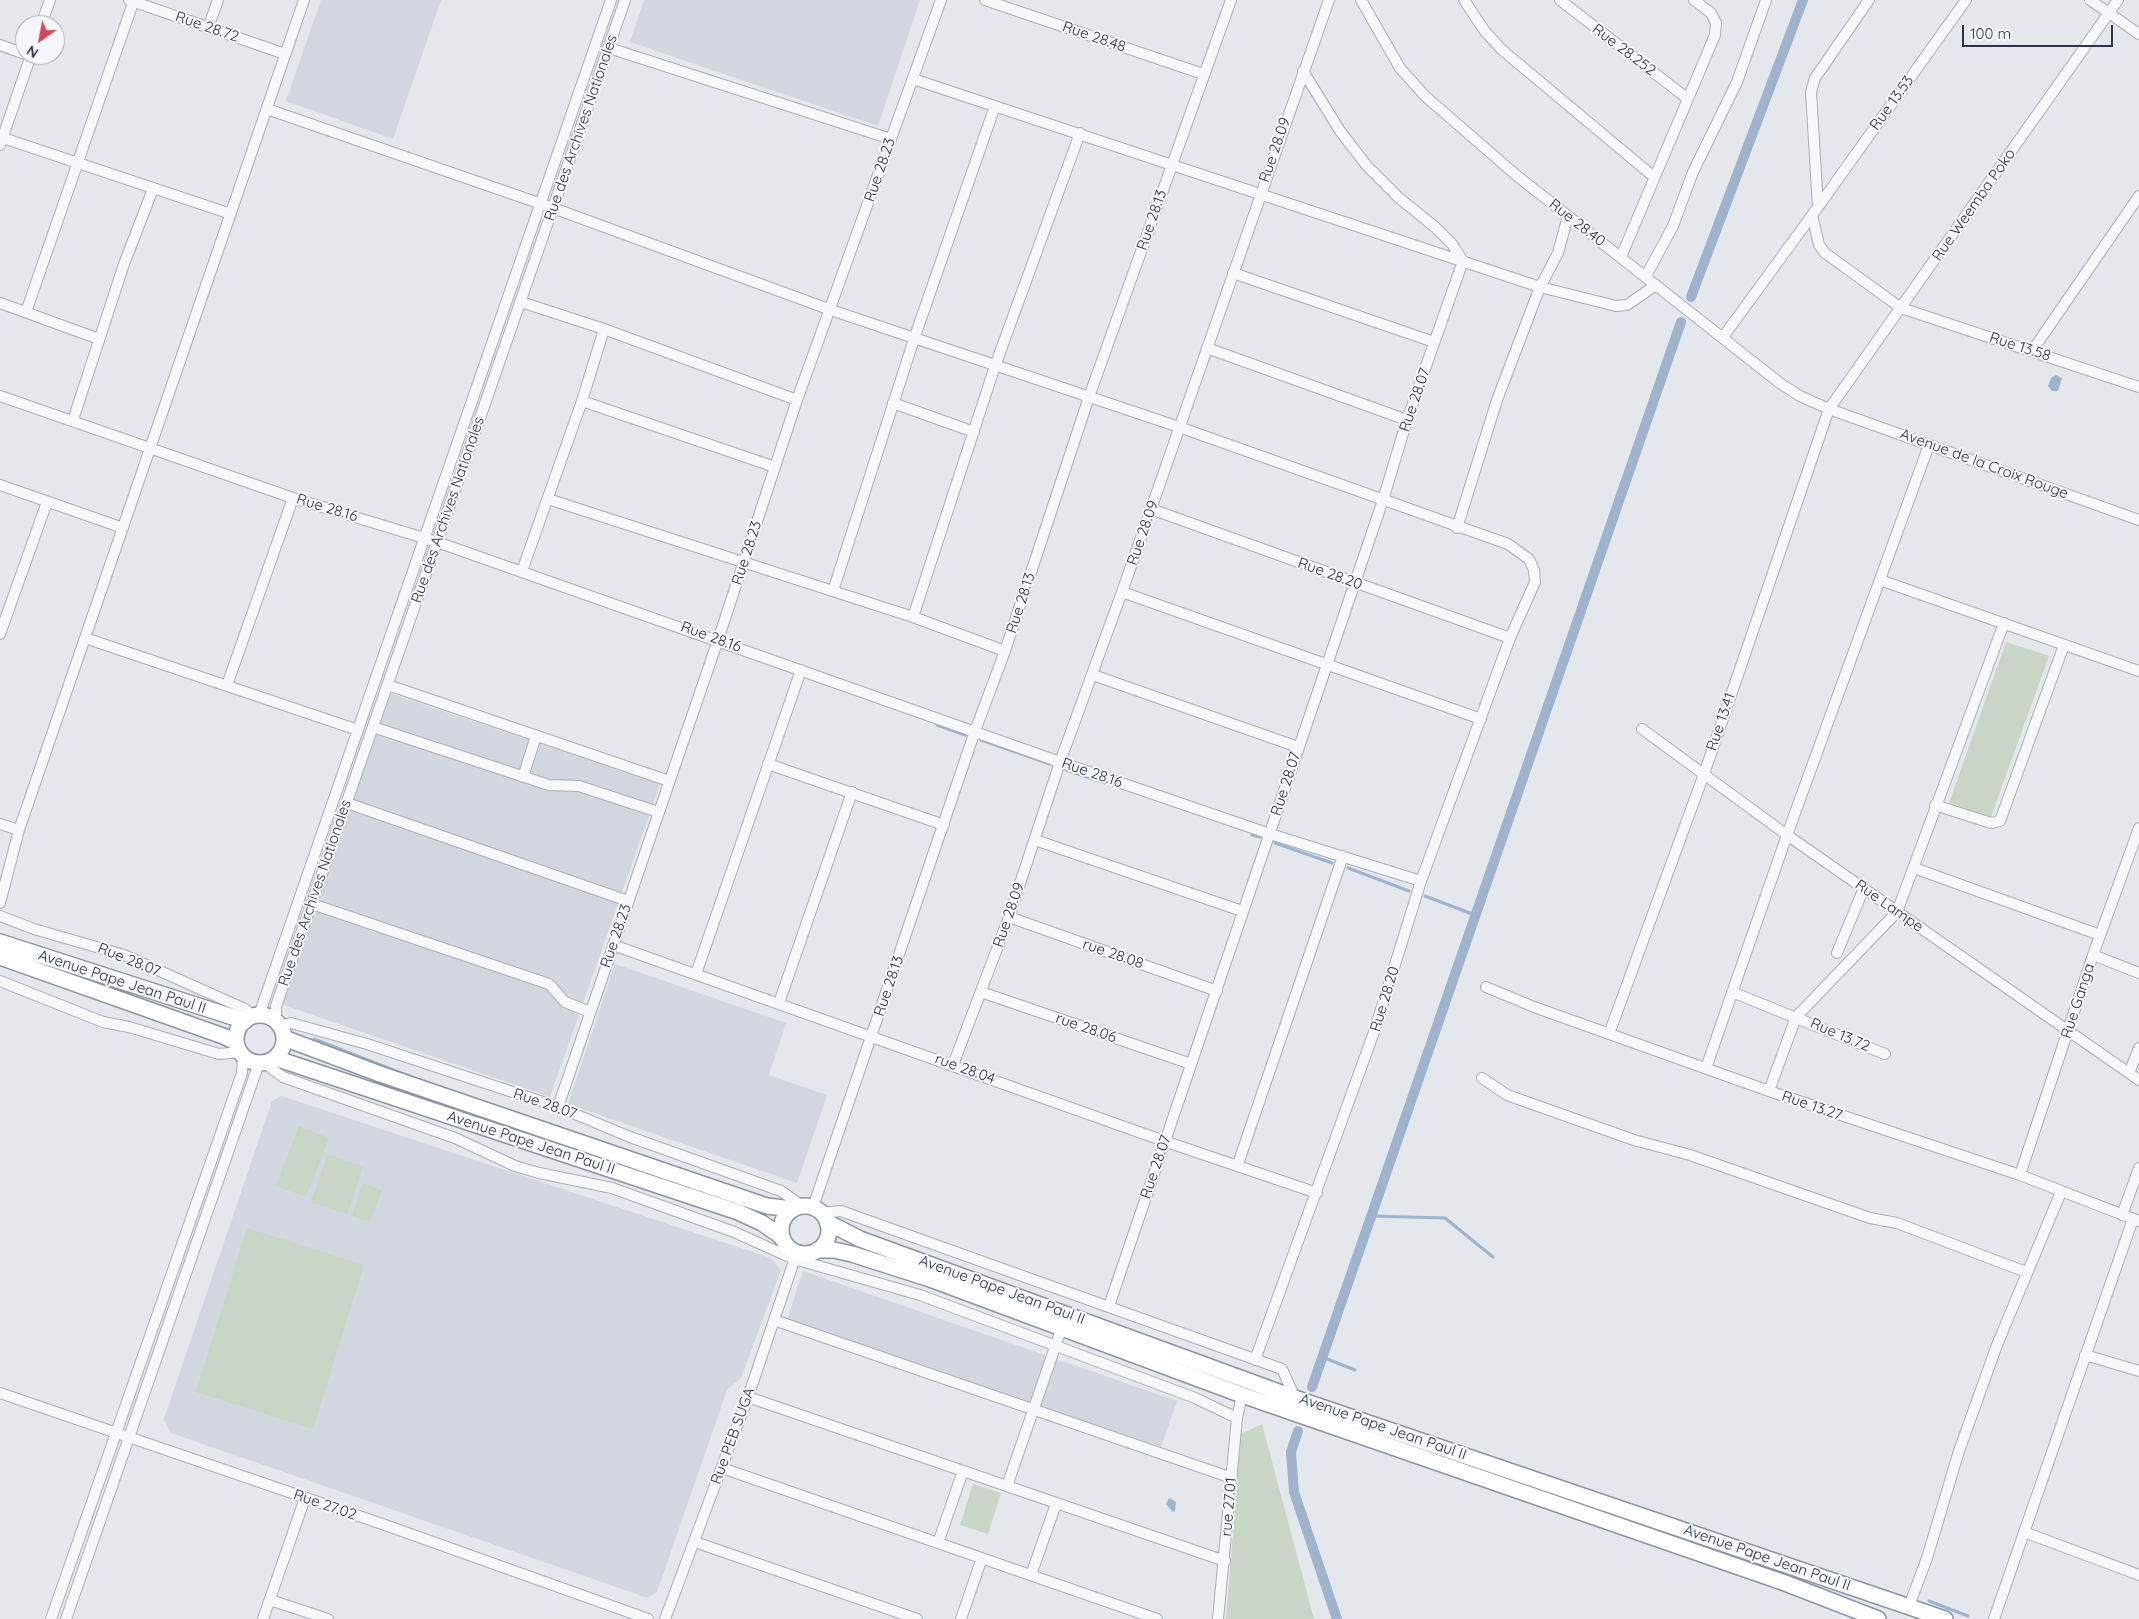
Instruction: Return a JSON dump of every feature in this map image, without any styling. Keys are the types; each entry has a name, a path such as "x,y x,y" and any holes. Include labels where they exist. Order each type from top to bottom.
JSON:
{"highway":[{"name":"Avenue Pape Jean Paul II","path":"0,942 252,1017 267,1016 280,1029 380,1074 767,1206 811,1211 844,1232 860,1239 1296,1398 1945,1619"},
{"name":"Avenue Pape Jean Paul II","path":"0,957 224,1036 240,1050 266,1061 738,1212 762,1223 782,1237 795,1256 818,1250 834,1250 930,1279 1242,1395 1786,1583 1878,1619"},
{"path":"240,1050 237,1032 252,1017"},
{"path":"266,1061 282,1049 280,1029"},
{"path":"782,1237 782,1222 811,1211 828,1238 818,1250"}],"street":[{"path":"45,15 50,0"},
{"path":"208,28 218,0"},
{"path":"0,903 19,830 304,0"},
{"name":"Rue des Archives Nationales","path":"252,1017 358,730 611,0"},
{"name":"Rue des Archives Nationales","path":"280,1029 276,1006 626,0"},
{"name":"Rue 28.23","path":"558,1106 744,564 797,400 831,310 941,0"},
{"name":"Rue 28.48","path":"985,0 1203,74"},
{"name":"Rue 28.13","path":"811,1211 975,732 1005,651 1089,397 1231,0"},
{"name":"Rue 28.09","path":"954,1065 1009,918 1060,762 1122,592 1329,0"},
{"name":"Rue 28.40","path":"1361,0 1411,83 1516,175 1781,384 1800,396 1829,409"},
{"path":"1464,0 1484,30 1501,49 1654,177"},
{"name":"Rue 28.252","path":"1560,0 1688,98"},
{"path":"1621,257 1715,35 1716,23 1711,13 1694,0"},
{"path":"1646,276 1673,226 1693,172 1737,82 1766,0"},
{"path":"1869,0 1815,78 1811,92 1815,211 1819,245 1825,253 1901,308"},
{"name":"Rue 13.53","path":"1722,337 1966,0"},
{"path":"2090,0 2139,34"},
{"name":"Rue Weemba Poko","path":"1829,409 2118,0"},
{"path":"26,312 132,1"},
{"name":"Rue 28.72","path":"132,1 285,54"},
{"path":"0,45 15,50"},
{"path":"609,48 891,139"},
{"path":"27,65 1,140 231,214"},
{"path":"1303,72 1340,132 1367,166 1399,198 1441,233 1452,244 1463,262"},
{"path":"914,79 1540,287 1616,306 1627,305 1656,285"},
{"path":"833,590 914,338 995,106"},
{"path":"267,109 553,208 831,310 1179,427 1457,528 1497,400 1540,287 1558,253 1568,216"},
{"path":"913,617 995,366 1080,133"},
{"path":"74,420 124,264 153,189"},
{"path":"2032,351 2139,196"},
{"name":"Rue 28.07","path":"1109,1306 1383,500 1407,420 1463,262"},
{"path":"1233,273 1434,342"},
{"path":"521,302 604,329 797,400"},
{"path":"0,303 99,339"},
{"name":"Rue 13.58","path":"1901,308 2139,387"},
{"path":"522,571 582,401 604,329"},
{"path":"1207,348 1407,420"},
{"name":"Rue 28.16","path":"0,396 74,420 150,449 293,498 425,538 522,571 1060,762 1270,834 1421,881"},
{"path":"582,401 775,467"},
{"path":"893,403 974,432"},
{"name":"Avenue de la Croix Rouge","path":"1829,409 2139,520"},
{"name":"Rue 13.41","path":"1609,1034 1704,774 1829,409"},
{"path":"1706,1068 1787,836 1929,445"},
{"path":"0,485 123,528"},
{"path":"227,685 293,498"},
{"path":"548,499 744,564 833,590 1005,651"},
{"path":"0,634 47,502"},
{"name":"Rue 28.20","path":"1151,509 1510,638"},
{"name":"Rue 28.20","path":"1255,1360 1318,1193 1374,1032 1421,881 1510,638 1535,582 1534,570 1529,560 1508,544 1457,528"},
{"path":"1880,580 2139,671"},
{"path":"1122,592 1481,719"},
{"path":"1769,1091 1796,1017 1897,912 1935,804 2004,623"},
{"path":"85,638 358,730"},
{"path":"1935,804 1991,823 2000,821 2064,645"},
{"path":"696,974 801,670"},
{"path":"1092,675 1298,747"},
{"path":"388,685 669,781"},
{"path":"373,727 523,777 554,786 580,786 658,812"},
{"name":"Rue Lampe","path":"1642,729 1787,836 2139,1080"},
{"path":"523,777 536,736"},
{"path":"768,764 944,825"},
{"path":"780,1003 852,792"},
{"path":"346,803 628,901"},
{"path":"0,824 19,830"},
{"name":"Rue Ganga","path":"2020,1175 2093,955 2139,828"},
{"path":"1035,840 1242,911"},
{"path":"1238,1164 1343,856"},
{"path":"1914,868 2100,935"},
{"path":"1837,953 1864,888"},
{"path":"312,904 549,984 565,1002 590,1012"},
{"name":"Rue 28.07","path":"0,916 34,929 124,955 245,1009 252,1017"},
{"name":"rue 28.08","path":"1009,918 1216,990"},
{"name":"rue 28.04","path":"613,945 1164,1141 1238,1164 1318,1193"},
{"path":"2093,955 2139,973"},
{"path":"0,981 103,1022 129,1026 220,1054 240,1050 242,1073 51,1619"},
{"name":"Rue 13.27","path":"1486,987 1609,1034 1769,1091 2020,1175 2136,1220"},
{"name":"rue 28.06","path":"981,992 1191,1064"},
{"name":"Rue 13.72","path":"1732,992 1885,1054"},
{"name":"Rue 28.07","path":"280,1029 291,1023 368,1044 558,1106 630,1137 781,1192 811,1211"},
{"path":"2129,1073 2139,1048"},
{"path":"66,1619 128,1439 266,1061 283,1077 455,1138 516,1166 539,1173 612,1188 795,1256 920,1295 1195,1398 1237,1418"},
{"path":"1482,1078 1507,1094 1634,1140 1690,1155 1870,1218 1897,1223 2026,1272"},
{"path":"2122,1215 2139,1168"},
{"path":"1909,1606 1959,1451 2026,1272 2060,1192"},
{"path":"811,1211 841,1211 1282,1369 1296,1398"},
{"path":"1994,1619 2085,1355 2136,1220"},
{"name":"Rue PEB SUGA","path":"665,1619 748,1396 795,1256"},
{"path":"774,1320 1232,1478"},
{"path":"1007,1486 1062,1327"},
{"path":"2085,1355 2139,1371"},
{"name":"Rue 27.02","path":"0,1393 648,1619"},
{"name":"rue 27.01","path":"1218,1619 1225,1561 1237,1418 1242,1395"},
{"path":"748,1396 1225,1561"},
{"path":"722,1468 1156,1619"},
{"path":"938,1542 963,1471"},
{"path":"264,1619 305,1498"},
{"path":"1031,1574 1056,1504"},
{"path":"2024,1532 2139,1575"},
{"path":"695,1542 917,1619"},
{"path":"961,1619 982,1558"},
{"path":"270,1600 328,1619"}],"shaded area":[{"path":"321,0 441,0 393,139 286,101"},
{"path":"644,0 920,0 878,126 630,42"},
{"path":"389,693 660,784 550,1097 281,1004"},
{"path":"615,964 786,1023 769,1075 827,1095 797,1183 568,1104"},
{"path":"281,1096 771,1258 781,1270 741,1378 727,1390 657,1592 648,1598 171,1433 164,1419 272,1101"},
{"path":"803,1271 1177,1401 1161,1447 787,1320"}],"green space":[{"path":"2006,642 2049,656 1991,817 1949,803"},
{"path":"299,1126 329,1138 306,1197 276,1186"},
{"path":"328,1154 363,1167 347,1214 311,1202"},
{"path":"363,1183 382,1190 370,1222 352,1215"},
{"path":"247,1228 364,1265 313,1429 196,1392"},
{"path":"1262,1424 1314,1619 1226,1619 1241,1434"},
{"path":"973,1484 1001,1493 988,1534 960,1525"}],"water":[{"path":"2056,375 2062,378 2058,391 2052,391 2048,386 2051,378"},
{"path":"1169,1498 1176,1502 1175,1511 1173,1512 1166,1504"}],"waterway":[{"path":"1691,297 1803,0"},
{"path":"1312,1387 1681,322"},
{"path":"937,725 965,735"},
{"path":"981,740 1050,764"},
{"path":"1066,770 1105,783"},
{"path":"1252,835 1260,837"},
{"path":"1275,843 1332,863"},
{"path":"1348,868 1409,891"},
{"path":"1425,896 1475,915"},
{"path":"314,1039 414,1078"},
{"path":"1370,1216 1445,1218 1493,1257"},
{"path":"1322,1357 1355,1370"},
{"path":"1298,1431 1291,1452 1294,1492 1337,1619"},
{"path":"1929,1601 1968,1616"}]}
